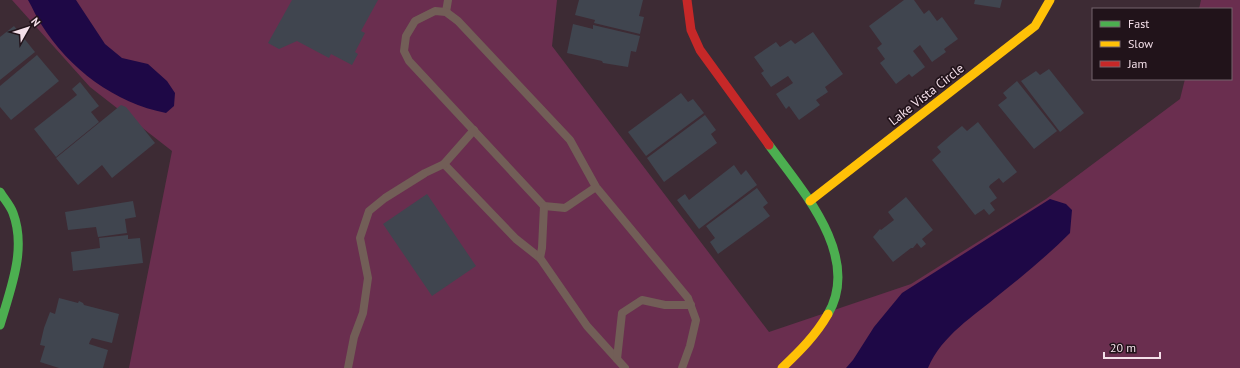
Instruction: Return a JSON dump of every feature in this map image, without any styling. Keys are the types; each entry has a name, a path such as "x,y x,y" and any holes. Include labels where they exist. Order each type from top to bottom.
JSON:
{"street":[{"path":"687,0 691,30 700,50 810,201 822,219 832,242 837,268 836,292 828,317 816,336 782,368"},
{"name":"Lake Vista Circle","path":"810,201 1035,26 1050,0"},
{"path":"0,192 13,214 19,236 17,260 0,325"}],"lane":[{"path":"446,12 448,0"},
{"path":"596,187 565,208 544,206 409,61 404,51 406,36 414,21 435,11 446,12 458,22 570,140 596,187 681,288 691,305 696,320 690,346 682,368"},
{"path":"348,368 354,337 363,313 368,278 360,238 364,221 369,211 385,198 425,173 444,164 474,130"},
{"path":"444,164 516,239 540,258 587,326 626,368"},
{"path":"540,258 542,248 544,206"},
{"path":"617,359 622,313 642,300 665,305 691,305"}],"shaded area":[{"path":"12,0 557,0 552,46 769,332 911,284 1046,199 1180,99 1185,80 1232,80 1232,8 1199,8 1201,0 1240,0 1240,368 129,368 172,151 90,87"},
{"path":"28,0 76,0 105,44 122,58 148,64 167,81 175,93 174,106 166,113 147,108 111,92 95,82 79,69 52,40 39,21"},
{"path":"1050,199 1066,204 1072,210 1070,233 1027,272 969,318 950,336 934,356 928,368 846,368 853,360 874,327 902,293"}],"building":[{"path":"292,0 378,0 361,31 365,33 355,52 358,54 352,65 331,54 329,58 297,41 279,49 268,43"},
{"path":"579,0 643,0 639,16 644,17 640,34 594,23 595,20 575,15"},
{"path":"904,0 914,0 924,14 929,10 937,21 942,17 958,39 944,49 946,52 932,62 920,45 913,51 925,67 912,77 909,74 896,84 880,63 885,59 877,48 882,44 869,26"},
{"path":"975,0 1002,0 1000,8 974,4"},
{"path":"573,24 593,29 593,25 640,36 636,52 631,51 628,67 603,63 602,61 567,53"},
{"path":"14,26 35,52 0,80 0,37"},
{"path":"813,32 843,74 825,87 828,92 816,100 820,105 799,120 789,106 786,109 776,94 793,83 788,76 771,87 761,73 764,71 754,57 776,42 780,47 791,40 795,44"},
{"path":"37,55 59,81 11,120 0,107 0,86"},
{"path":"1049,69 1084,113 1060,132 1021,81 1036,71 1040,75"},
{"path":"1017,81 1057,131 1034,149 998,105 1007,98 1003,93"},
{"path":"80,82 99,106 91,112 99,122 56,157 34,129 77,95 72,89"},
{"path":"681,93 688,102 693,99 704,113 646,156 628,132"},
{"path":"121,105 126,107 155,143 112,178 102,165 78,185 56,158"},
{"path":"705,115 716,130 711,134 717,143 664,182 647,158"},
{"path":"978,122 1017,172 1003,183 999,178 990,185 989,187 997,198 990,203 995,210 989,215 984,209 975,215 932,160 941,152 937,147 951,135 962,126 967,131"},
{"path":"734,165 741,175 746,170 757,185 699,229 677,200 685,194 689,200"},
{"path":"757,188 768,203 763,207 770,216 718,254 710,242 715,238 706,226"},
{"path":"427,194 476,266 432,296 383,224"},
{"path":"906,197 933,230 922,239 926,244 921,248 917,243 913,248 893,262 873,237 880,229 881,230 894,220 888,212"},
{"path":"133,201 136,217 125,219 127,233 98,237 96,227 68,230 65,212"},
{"path":"128,235 128,239 140,238 143,263 73,271 71,252 100,248 99,238"},
{"path":"59,298 78,303 79,301 84,305 119,314 112,343 92,338 89,344 108,350 103,368 59,368 40,362 45,346 40,345 44,328 50,312 55,314"}],"traffic: fast":[{"path":"769,145 811,203 823,224 833,247 838,269 837,292 828,314"},
{"path":"0,192 13,213 17,227 18,241 16,270 0,325"}],"traffic: slow":[{"path":"810,201 1035,26 1050,0"},
{"path":"782,368 807,342 828,314"}],"traffic: jam":[{"path":"687,0 691,30 700,50 769,145"}]}
